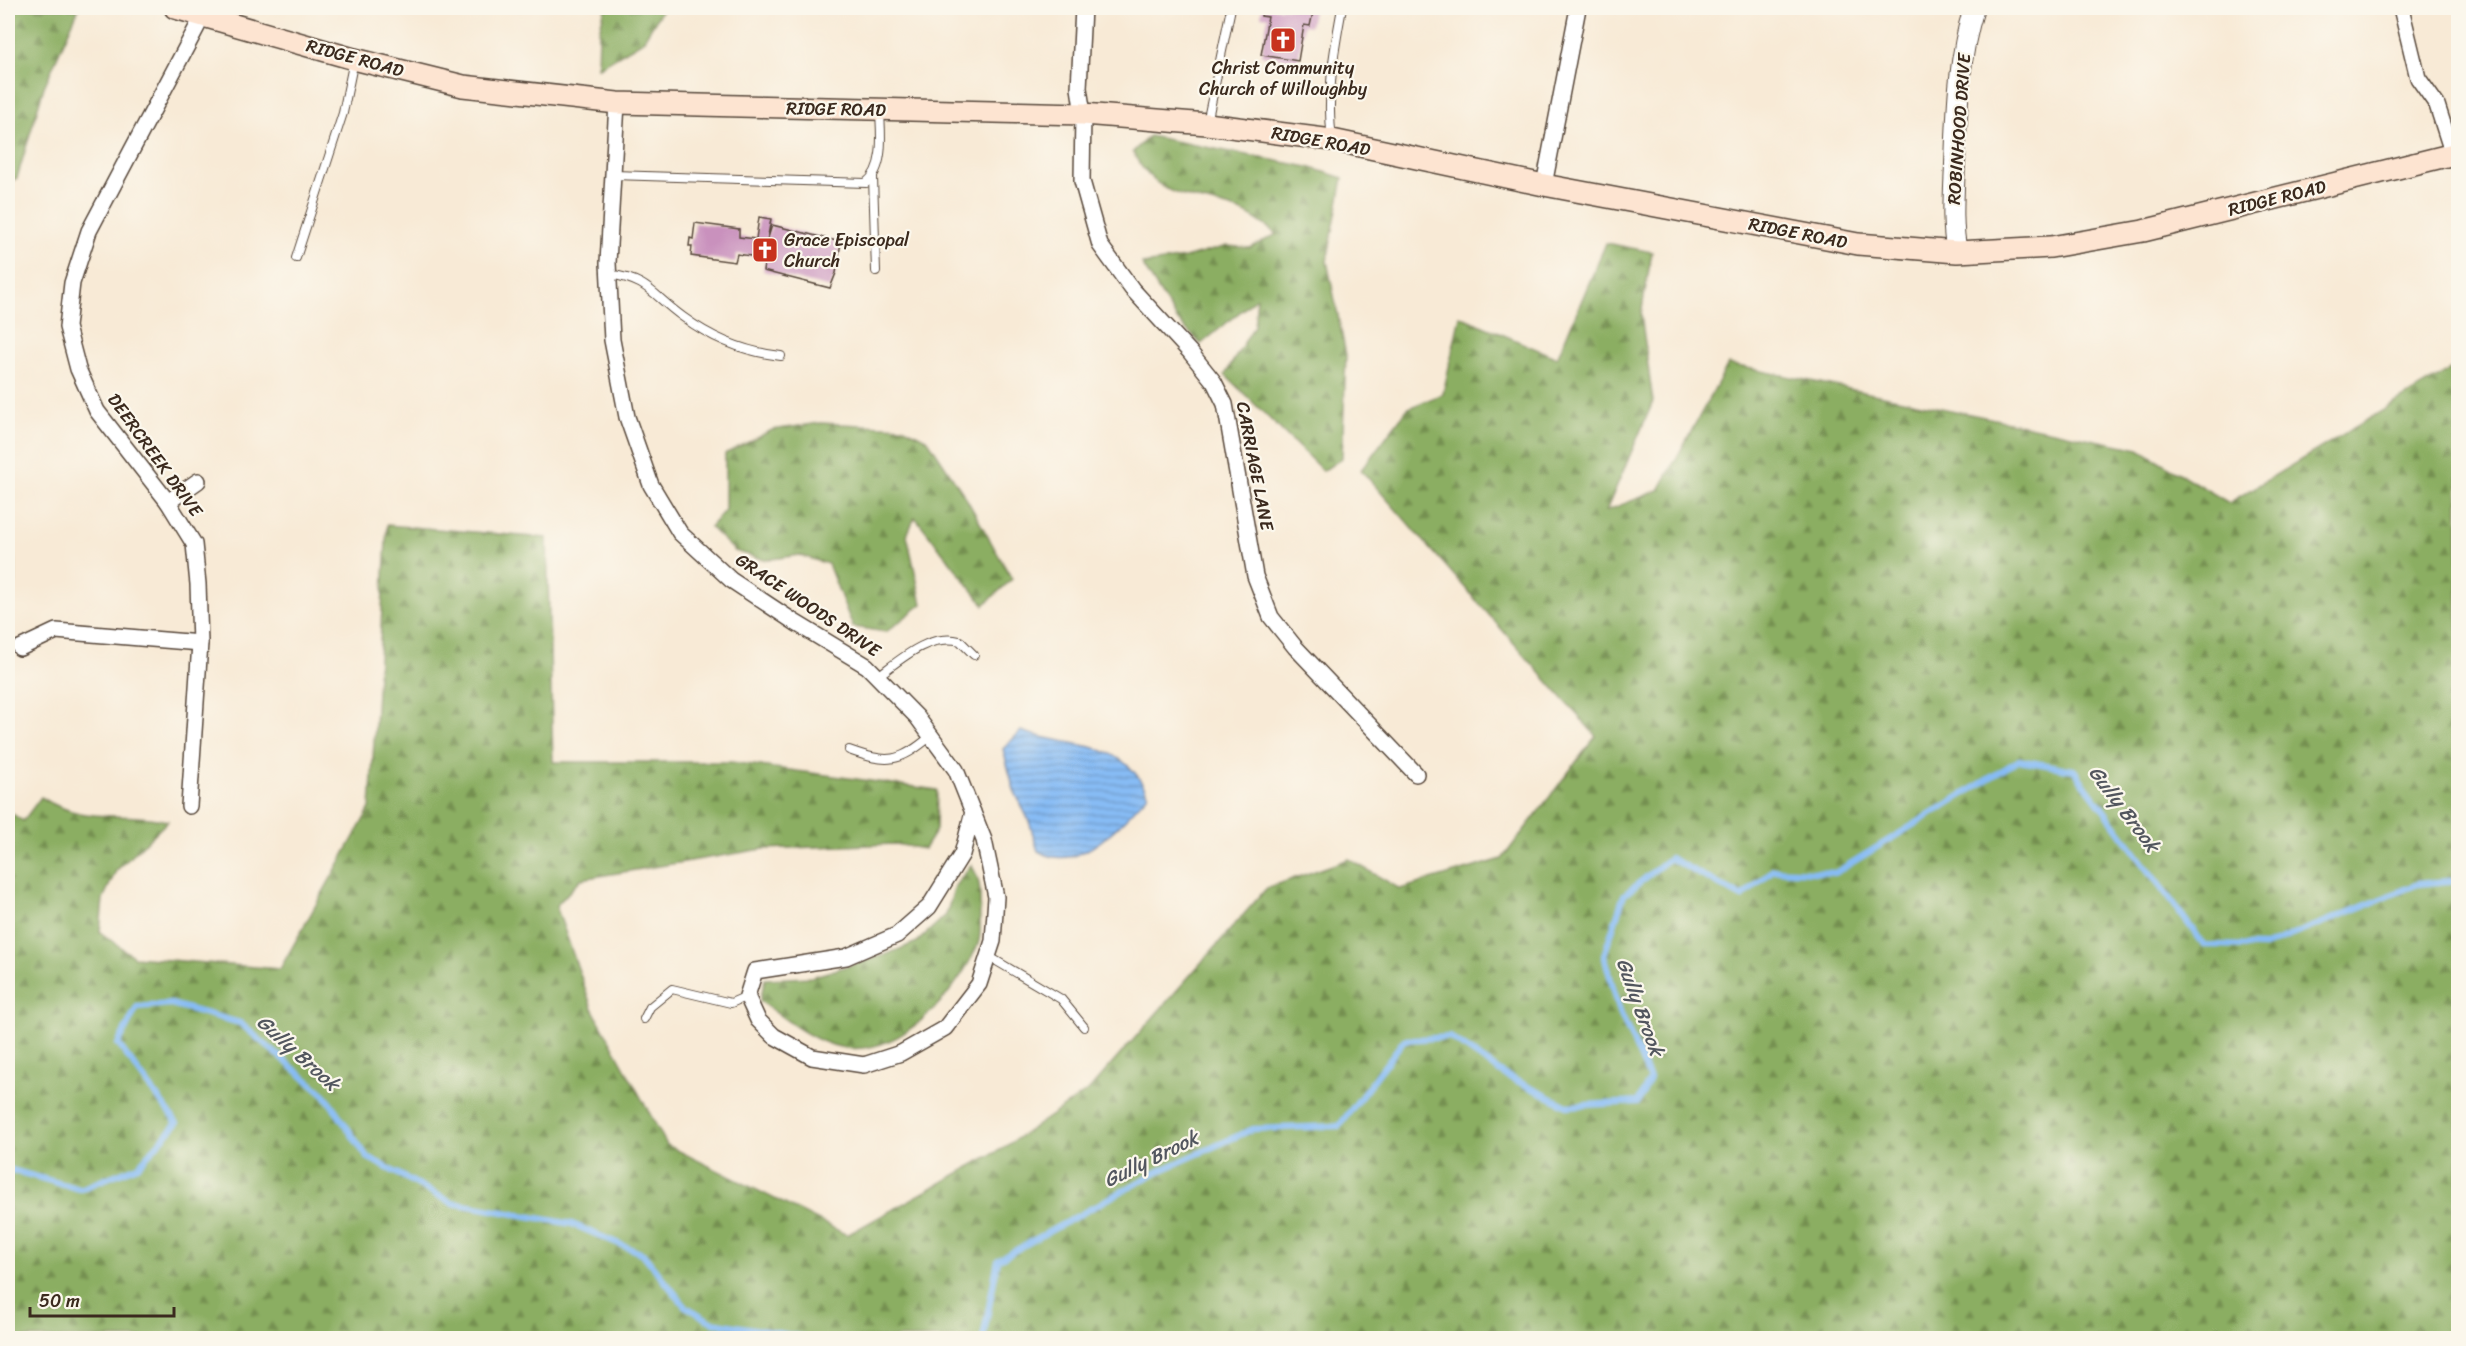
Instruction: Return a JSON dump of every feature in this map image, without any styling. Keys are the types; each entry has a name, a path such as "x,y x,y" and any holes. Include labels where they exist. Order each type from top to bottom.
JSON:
{"main road":[{"name":"RIDGE ROAD","path":"175,8 205,12 354,59 464,86 618,103 1083,114 1207,124 1332,140 1544,185 1858,244 1956,252 2051,247 2143,231 2456,154"}],"street":[{"name":"CARRIAGE LANE","path":"1083,8 1079,88 1083,114 1082,181 1100,245 1132,289 1190,351 1214,382 1225,404 1255,576 1270,617 1295,647 1416,774"},
{"path":"1544,185 1578,8"},
{"name":"ROBINHOOD DRIVE","path":"1956,252 1953,231 1957,102 1966,30 1974,8"},
{"path":"2401,8 2418,78 2437,105 2456,154"},
{"name":"DEERCREEK DRIVE","path":"189,806 200,643 194,544 168,502 97,411 78,369 67,327 72,283 89,231 205,12"},
{"name":"GRACE WOODS DRIVE","path":"618,103 608,274 612,340 627,417 651,485 680,533 731,580 867,666 917,717 956,770 984,840 996,897 993,942 979,984 945,1029 901,1053 864,1065 812,1057 774,1036 758,1020 747,996"},
{"path":"168,502 198,481"},
{"path":"20,648 56,631 200,643"},
{"path":"747,996 755,971 846,957 897,935 929,907 962,854 973,812"}],"lane":[{"path":"1207,124 1232,8"},
{"path":"1332,140 1329,119 1332,65 1342,8"},
{"path":"296,258 343,113 354,59"},
{"path":"876,271 873,177 881,144 880,110"},
{"path":"613,175 866,183 873,177"},
{"path":"608,274 633,277 648,286 686,319 734,347 753,353 781,356"},
{"path":"878,676 924,645 942,640 960,641 974,655"},
{"path":"849,750 874,759 893,760 910,754 931,736"},
{"path":"988,956 1061,999 1084,1027"},
{"path":"644,1019 650,1007 672,989 731,1003 747,996"}],"green space":[{"path":"8,8 79,8 44,87 17,178 8,183"},
{"path":"605,8 663,8 643,41 598,68 599,32"},
{"path":"1149,136 1308,167 1343,178 1327,261 1346,355 1342,458 1323,471 1225,375 1254,326 1257,298 1201,344 1178,321 1142,264 1185,258 1227,246 1250,248 1277,234 1242,212 1177,193 1152,179 1133,152"},
{"path":"1606,243 1652,252 1641,314 1653,402 1606,511 1659,490 1728,364 2139,449 2229,503 2458,365 2458,1338 8,1338 8,811 23,821 41,797 57,806 88,814 168,821 116,871 103,899 100,932 134,957 280,969 370,808 387,525 547,538 553,762 731,762 937,790 936,830 924,849 895,844 763,849 581,879 556,906 592,1008 667,1145 847,1235 1000,1150 1089,1090 1267,888 1349,859 1400,889 1502,859 1596,736 1361,470 1408,408 1443,394 1460,316 1557,358"},
{"path":"820,423 903,427 928,440 966,498 1012,579 984,605 915,517 907,535 922,604 886,632 853,627 828,564 799,555 765,560 735,551 710,527 725,510 725,454 772,430"},
{"path":"8,542 15,561 15,583 8,582"},
{"path":"971,865 977,876 980,890 978,944 956,983 941,1002 904,1033 884,1043 862,1048 840,1047 808,1034 760,1001 765,979 811,977 885,955 917,942 946,915 955,886"}],"water":[{"path":"1021,731 1094,748 1110,754 1125,763 1138,776 1148,795 1113,831 1084,851 1069,857 1054,857 1038,851 1029,821 1014,790 1003,749"}],"building":[{"name":"Christ Community Church of Willoughby","path":"1262,8 1314,8 1310,26 1304,25 1298,61 1261,55 1268,17 1261,16"},
{"name":"Grace Episcopal Church","path":"759,217 771,219 767,241 772,225 841,242 836,273 830,288 763,271 765,258 737,254 735,262 691,256 692,246 689,246 690,238 693,239 695,223 739,229 739,237 756,239"}],"waterway":[{"name":"Gully Brook","path":"983,1338 998,1260 1155,1173 1253,1129 1339,1126 1404,1040 1450,1037 1505,1075 1567,1106 1638,1102 1650,1079 1620,1012 1604,955 1624,895 1670,858 1742,897 1773,870 1835,873 2019,760 2074,770 2204,945 2265,946 2418,884 2458,880"},
{"name":"Gully Brook","path":"8,1169 80,1189 138,1166 177,1123 118,1044 137,1007 171,1004 240,1023 325,1095 367,1157 452,1203 572,1224 643,1254 685,1306 712,1322 807,1338"}],"place":[{"name":"Christ Community Church of Willoughby","path":"1283,40"},
{"name":"Grace Episcopal Church","path":"765,250"}]}
